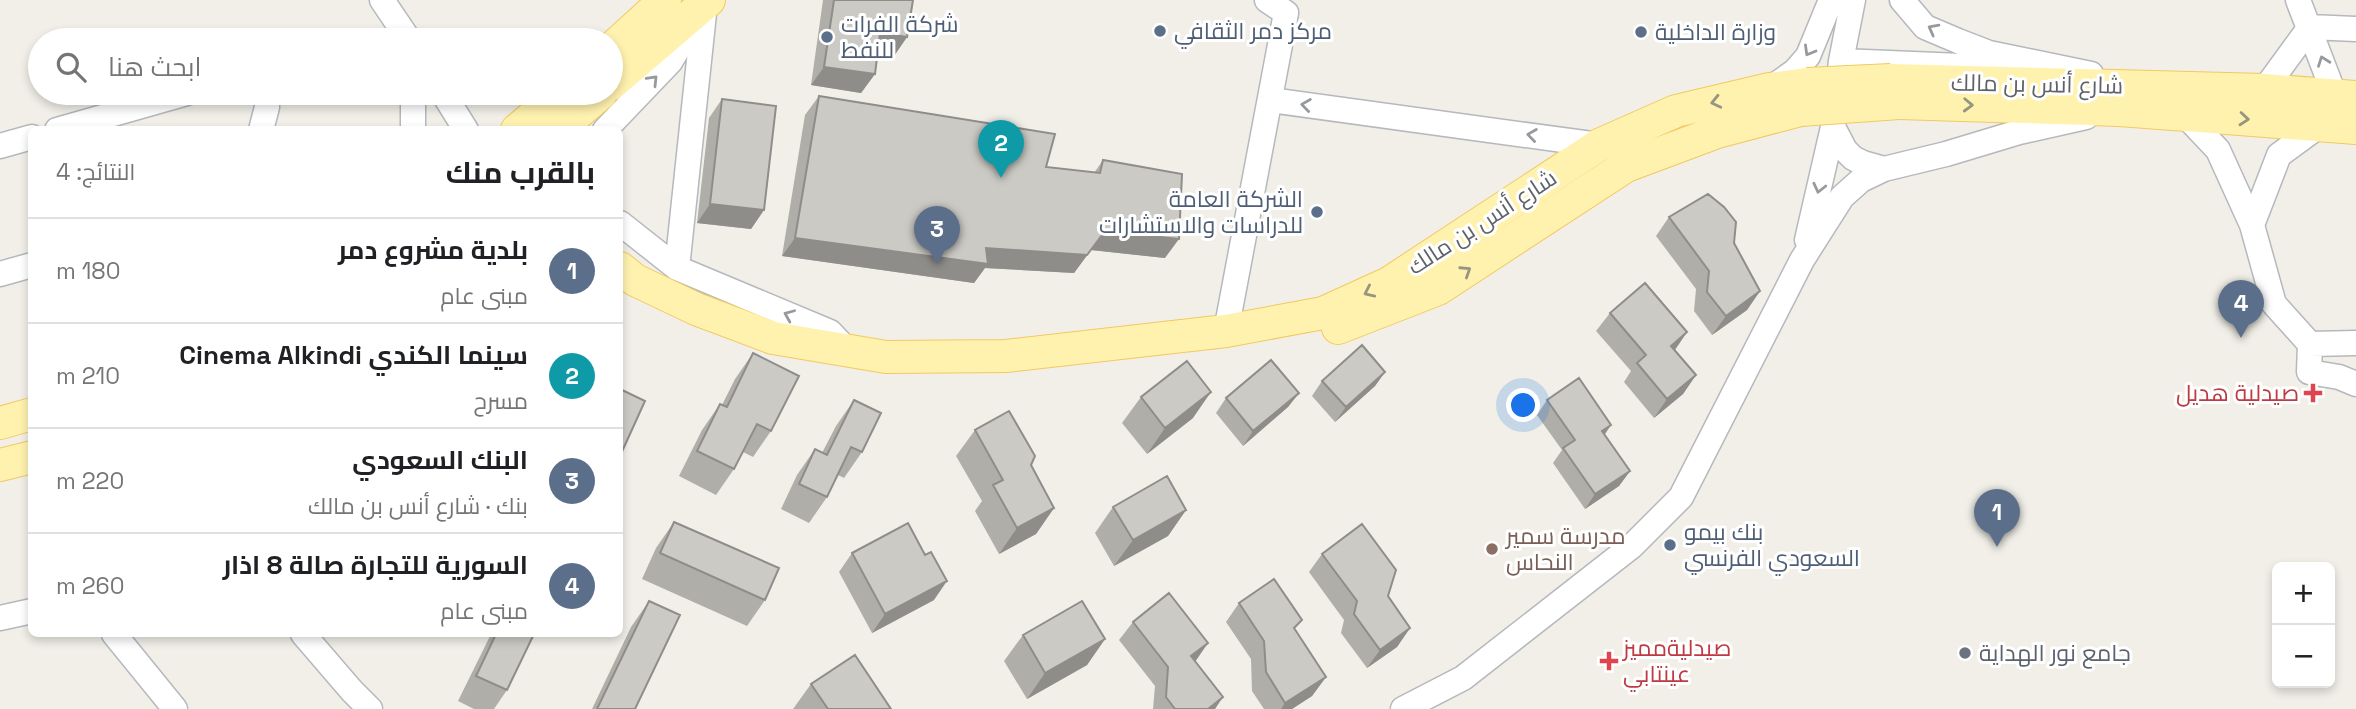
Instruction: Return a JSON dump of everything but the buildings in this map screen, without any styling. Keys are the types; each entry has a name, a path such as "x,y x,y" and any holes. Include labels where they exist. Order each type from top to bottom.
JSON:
{"main road":[{"path":"623,38 666,0"},
{"path":"623,74 707,2"},
{"name":"شارع أنس بن مالك","path":"623,270 635,280 696,309 773,338 886,357 1006,356 1226,331 1323,313 1389,283 1599,145 1676,111 1769,89 1804,97 1895,92 2186,101 2319,125 2356,128"},
{"name":"شارع أنس بن مالك","path":"1895,92 2120,110 2264,90 2346,96"},
{"name":"شارع أنس بن مالك","path":"623,294 685,324 768,355 884,373 1007,376 1225,351 1327,332 1438,289 1626,166 1804,97"},
{"path":"522,126 546,105"},
{"path":"563,126 587,105"},
{"path":"0,423 28,415"},
{"path":"0,465 28,458"}],"street":[{"path":"1226,331 1286,13 1267,0"},
{"path":"1769,89 1795,71 1808,56 1831,0"},
{"path":"1802,260 1833,127 1841,61 1853,0"},
{"path":"1902,0 1925,27 1989,53 2186,101 2218,150 2252,225 2274,304 2310,344 2309,372 2339,377 2356,384"},
{"path":"2298,0 2346,96"},
{"path":"609,126 670,62 707,2"},
{"path":"677,268 707,2"},
{"path":"386,6 394,28"},
{"path":"386,6 401,28"},
{"path":"2310,27 2356,29"},
{"path":"2264,90 2310,27"},
{"path":"1841,61 1906,62 2069,72"},
{"path":"1270,100 1599,145"},
{"path":"71,126 145,105"},
{"path":"262,126 267,105"},
{"path":"413,105 413,126"},
{"path":"450,105 464,126"},
{"path":"1403,709 1462,678 1632,546 1681,498 1802,260 1842,197 1861,180 1884,169 2020,132 2120,110"},
{"path":"2252,225 2278,155 2319,125"},
{"path":"1833,127 1845,150 1853,158 1884,169"},
{"path":"0,146 28,138"},
{"path":"623,224 677,268 830,332 846,349"},
{"path":"0,274 28,266"},
{"path":"2310,344 2356,344"},
{"path":"0,618 28,612"},
{"path":"116,637 175,709"},
{"path":"306,637 370,709"}],"place":[{"name":"مركز دمر الثقافي","path":"1160,31"},
{"name":"وزارة الداخلية","path":"1641,32"},
{"name":"شركة الفرات للنفط","path":"827,37"},
{"name":"سينما الكندي Cinema Alkindi","path":"1001,178"},
{"name":"الشركة العامة للدراسات والاستشارات","path":"1317,212"},
{"name":"البنك السعودي","path":"937,264"},
{"name":"السورية للتجارة صالة 8 اذار","path":"2241,338"},
{"name":"صيدلية هديل","path":"2313,393"},
{"name":"بنك بيمو السعودي الفرنسي","path":"1670,545"},
{"name":"بلدية مشروع دمر","path":"1997,547"},
{"name":"مدرسة سمير النحاس","path":"1492,549"},
{"name":"جامع نور الهداية","path":"1965,653"},
{"name":"صيدليةمميز عينتابي","path":"1609,661"}]}
